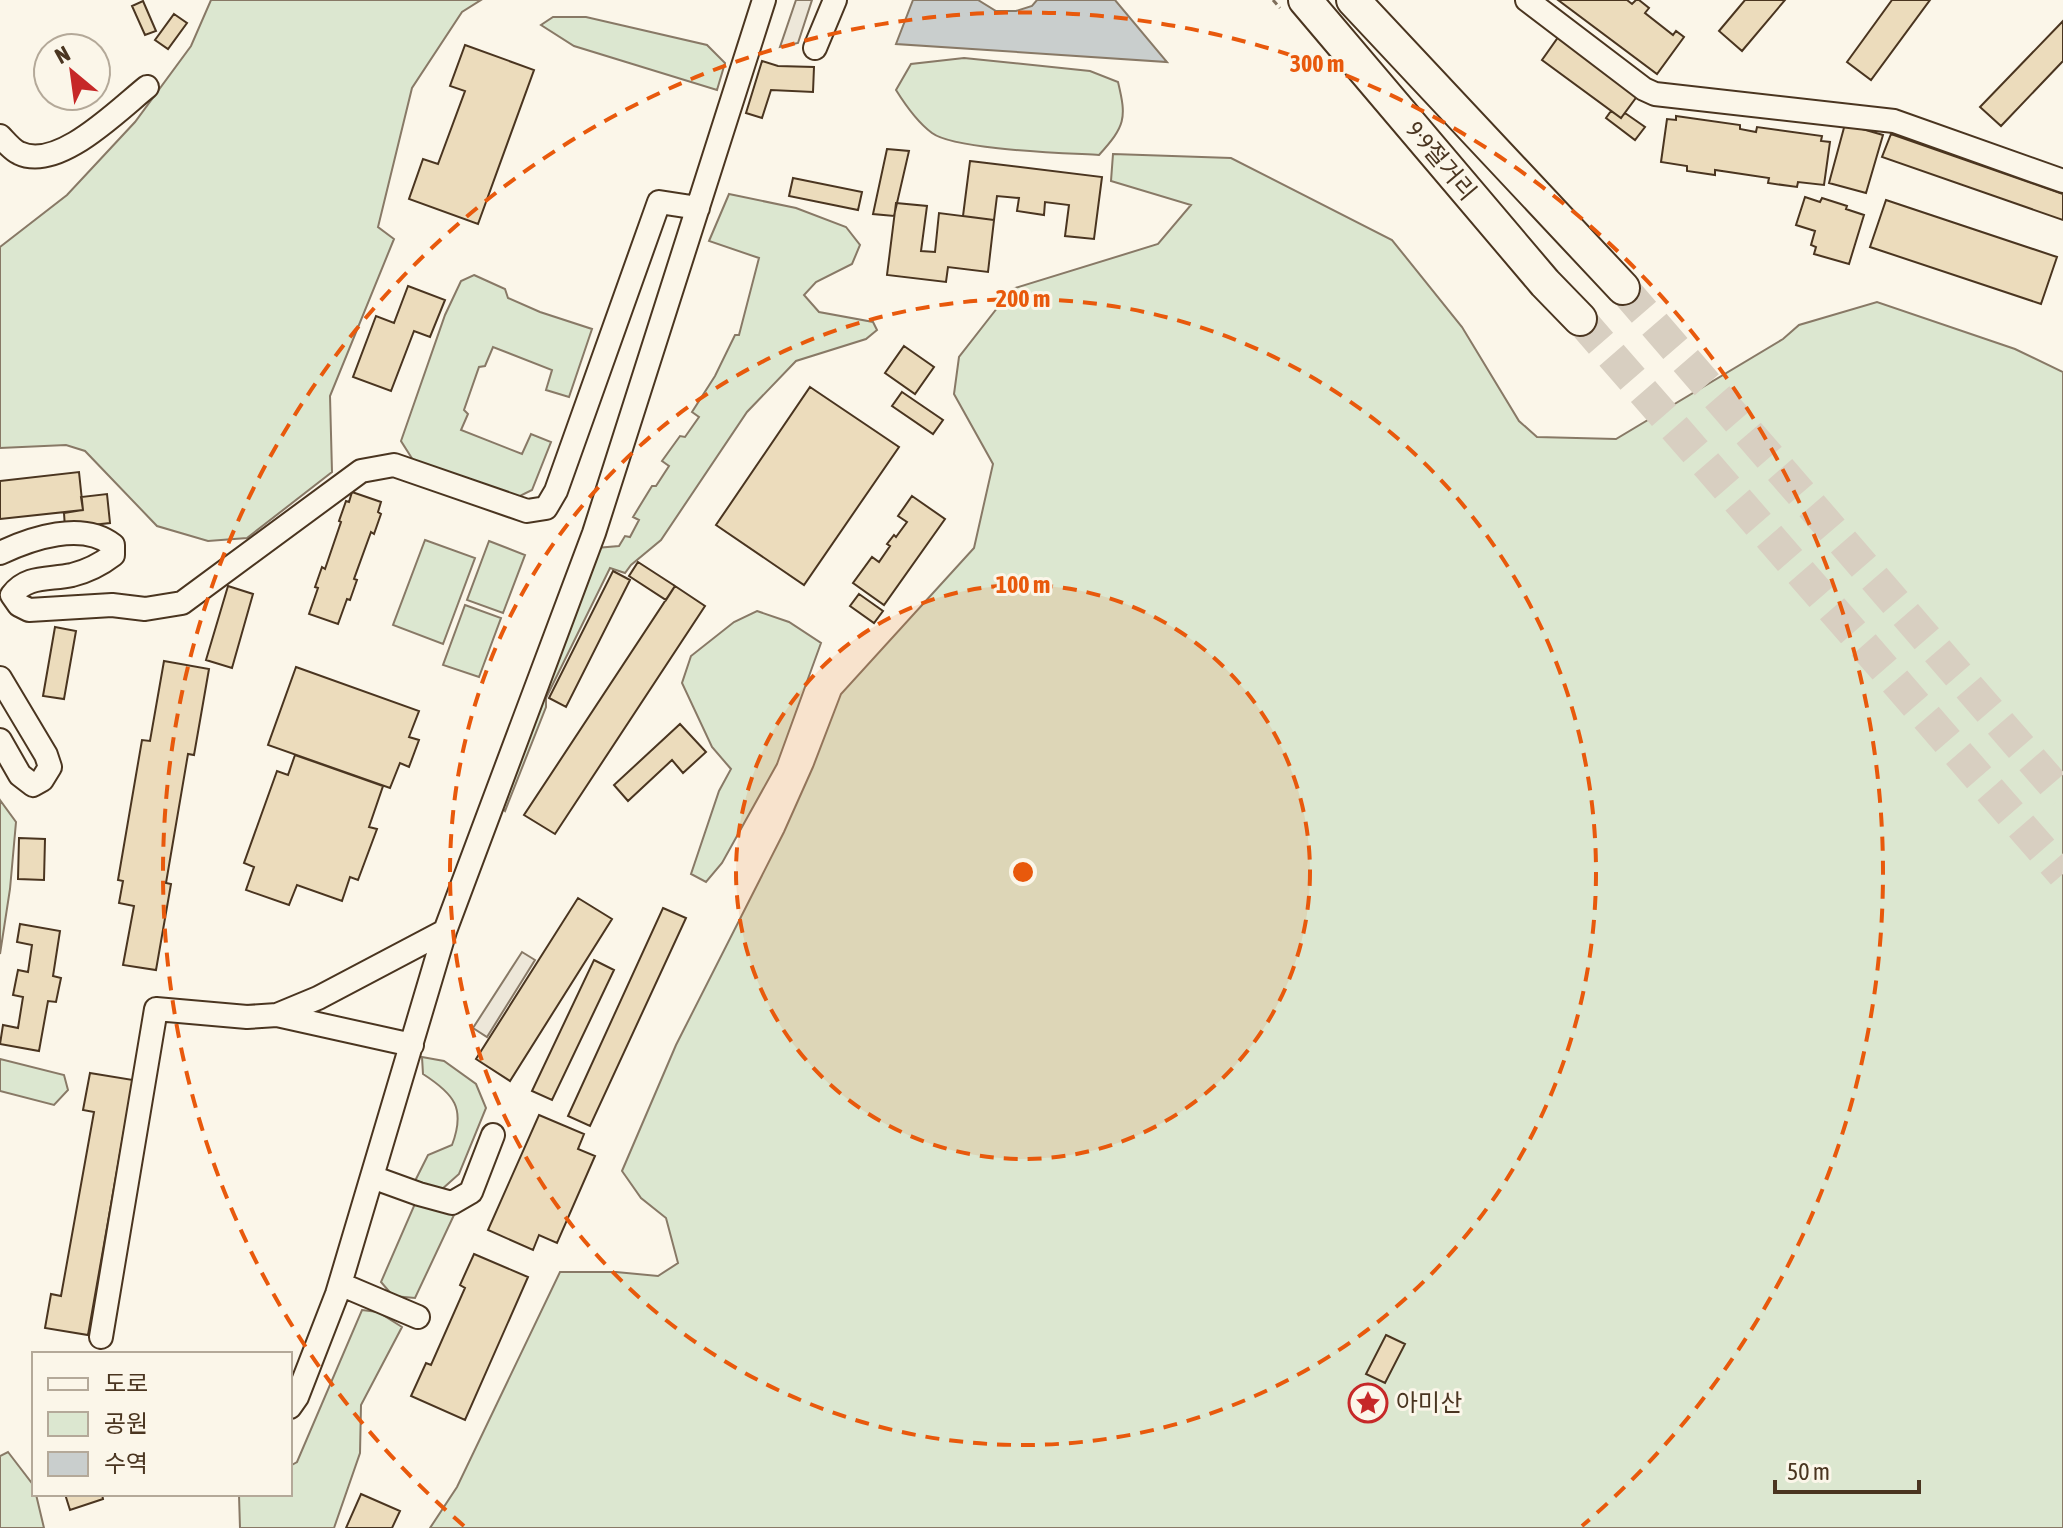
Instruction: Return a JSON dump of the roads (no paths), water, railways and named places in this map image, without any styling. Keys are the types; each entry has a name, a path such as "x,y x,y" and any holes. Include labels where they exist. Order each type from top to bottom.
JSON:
{"highway":[{"name":"9·9절거리","path":"1305,0 1545,283 1580,319"},
{"name":"9·9절거리","path":"1353,0 1623,288"}],"street":[{"path":"292,1404 340,1284 445,931 594,533 764,0"},
{"path":"815,48 835,0"},
{"path":"1527,0 1644,89 1655,94 1894,121 2063,181"},
{"path":"0,136 18,153 43,157 76,144 147,87"},
{"path":"0,553 22,542 65,533 102,537 113,545 113,555 99,566 72,575 30,580 6,601 29,610 112,605 145,609 182,603 361,471 394,465 527,511 546,508 556,491 659,202 698,208"},
{"path":"0,678 46,755 50,767 42,780 33,785 20,775 0,740"},
{"path":"277,1015 368,973 445,931"},
{"path":"101,1337 156,1009 247,1017 277,1015 412,1045"},
{"path":"372,1177 452,1203 471,1192 493,1135"},
{"path":"340,1284 418,1317"}],"water":[{"path":"913,0 978,0 996,11 1016,11 1032,6 1037,0 1115,0 1167,62 896,44"}],"tunnel":[{"path":"1623,288 2063,796"},
{"path":"1580,319 2063,874"}],"place":[{"name":"아미산","path":"1368,1403"}]}
